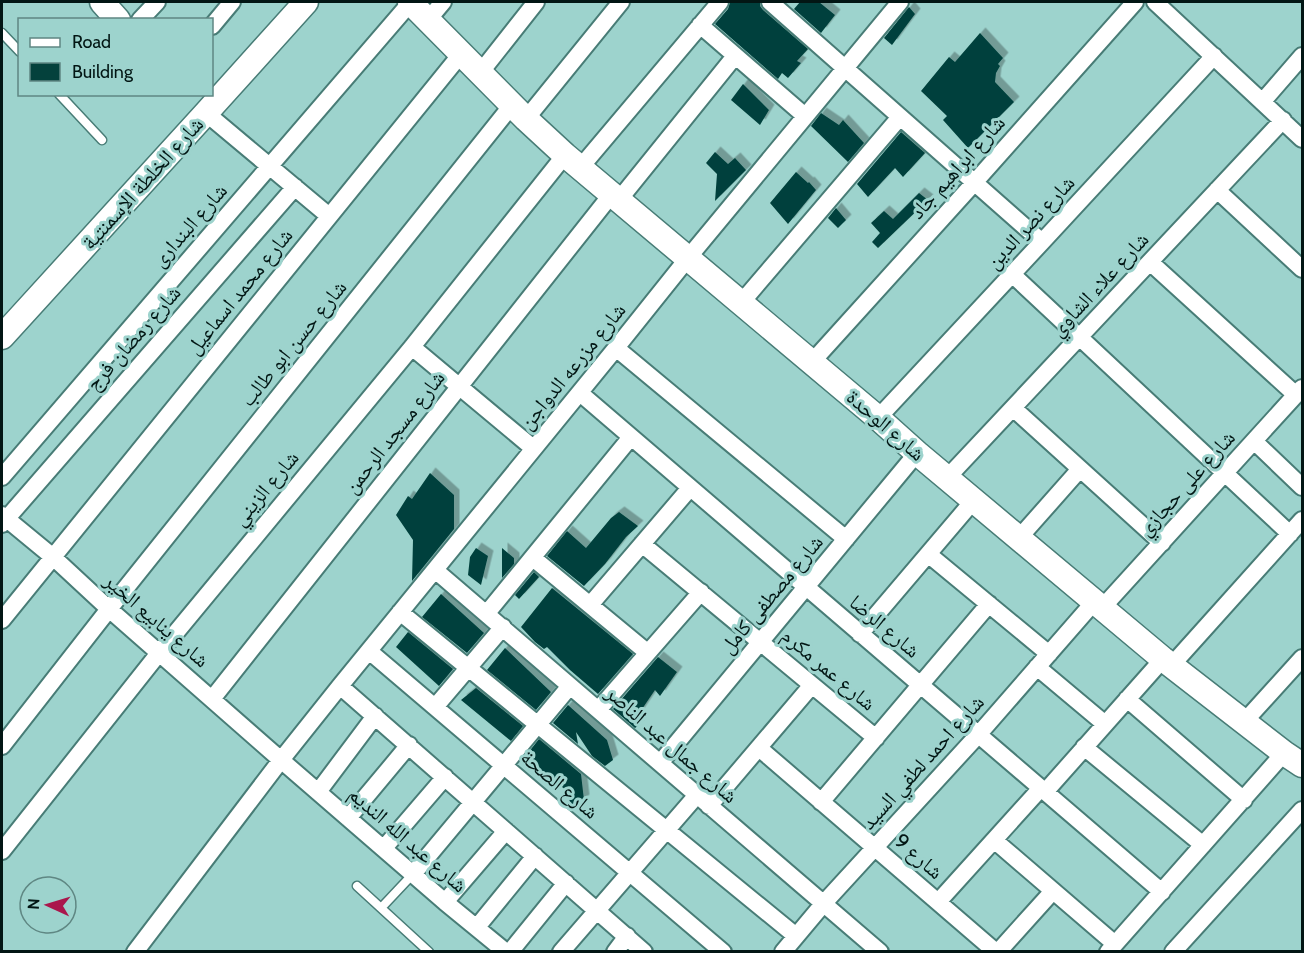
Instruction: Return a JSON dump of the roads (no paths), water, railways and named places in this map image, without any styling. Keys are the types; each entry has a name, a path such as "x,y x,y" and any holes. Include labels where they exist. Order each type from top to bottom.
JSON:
{"street":[{"path":"102,2 116,18"},
{"path":"142,18 157,2"},
{"path":"213,25 232,2"},
{"name":"شارع الخلطة الإسمنتية","path":"213,95 306,2"},
{"name":"شارع الوحدة","path":"411,2 435,11 461,54 519,112 615,198 1167,663 1293,759"},
{"name":"شارع البندارى","path":"2,477 411,2"},
{"path":"480,72 536,2"},
{"name":"شارع حسن ابو طالب","path":"2,746 109,609 519,112 621,2"},
{"name":"شارع الزيني","path":"2,851 159,653 412,346 572,161 720,2"},
{"path":"770,2 1042,243"},
{"name":"شارع مزرعه الدواجن","path":"135,951 340,686 688,258 900,2"},
{"name":"شارع ابراهيم جاد","path":"812,362 1135,2"},
{"path":"1155,2 1302,138"},
{"path":"700,26 805,116"},
{"name":"شارع محمد اسماعيل","path":"2,620 461,54"},
{"name":"شارع مسجد الرحمن","path":"212,699 459,386 735,56"},
{"name":"شارع نصر الدين","path":"878,418 1214,56"},
{"path":"1263,101 1302,56"},
{"path":"203,105 269,166 329,216"},
{"name":"شارع الخلطة الإسمنتية","path":"2,337 203,105"},
{"path":"741,303 900,117"},
{"name":"شارع علاء الشاوي","path":"947,478 1283,120"},
{"name":"شارع رمضان فرج","path":"3,519 295,187"},
{"path":"1217,190 1302,269"},
{"path":"1150,262 1299,391"},
{"path":"1012,274 1290,534"},
{"path":"412,346 533,448"},
{"path":"616,348 846,539"},
{"name":"شارع على حجازي","path":"1098,605 1162,543 1299,391"},
{"name":"شارع الرضا","path":"580,393 1162,892"},
{"path":"1013,408 1162,543"},
{"path":"487,613 631,437"},
{"path":"1254,441 1302,487"},
{"name":"شارع مصطفى كامل","path":"660,763 917,453"},
{"path":"1019,538 1080,469"},
{"path":"590,605 690,488"},
{"path":"860,634 975,500"},
{"name":"شارع ينابيع الخير","path":"3,519 52,557 281,760"},
{"path":"938,902 1128,699 1167,663 1302,520"},
{"name":"شارع عمر مكرم","path":"642,544 876,738"},
{"path":"928,555 1049,654"},
{"path":"533,558 648,653"},
{"name":"شارع جمال عبد الناصر","path":"435,570 880,951"},
{"path":"598,710 700,592"},
{"path":"821,802 989,604"},
{"name":"شارع احمد لطفي السيد","path":"783,951 1037,667 1098,605"},
{"path":"400,612 796,936"},
{"path":"435,707 503,627"},
{"name":"شارع الصحة","path":"369,651 723,951"},
{"path":"1244,722 1302,658"},
{"path":"1037,667 1106,724"},
{"path":"561,951 667,830 759,748 812,685"},
{"path":"340,686 644,951"},
{"path":"413,874 570,686"},
{"path":"1128,699 1244,800"},
{"path":"318,792 375,716"},
{"path":"348,818 409,744"},
{"path":"1084,747 1203,845"},
{"name":"شارع 9","path":"759,748 997,951"},
{"path":"994,840 1053,891 1112,948 1244,800 1293,759"},
{"name":"شارع عبد الله النديم","path":"281,760 445,902 508,951"},
{"path":"384,848 445,777"},
{"path":"1173,951 1302,810"},
{"path":"445,902 506,831"},
{"path":"477,927 535,856"},
{"path":"508,951 566,883"},
{"path":"997,951 1053,891"},
{"path":"615,951 627,936"}],"lane":[{"path":"2,33 18,50"},
{"path":"61,96 102,141"},
{"path":"381,908 413,874"},
{"path":"357,886 429,951"}]}
